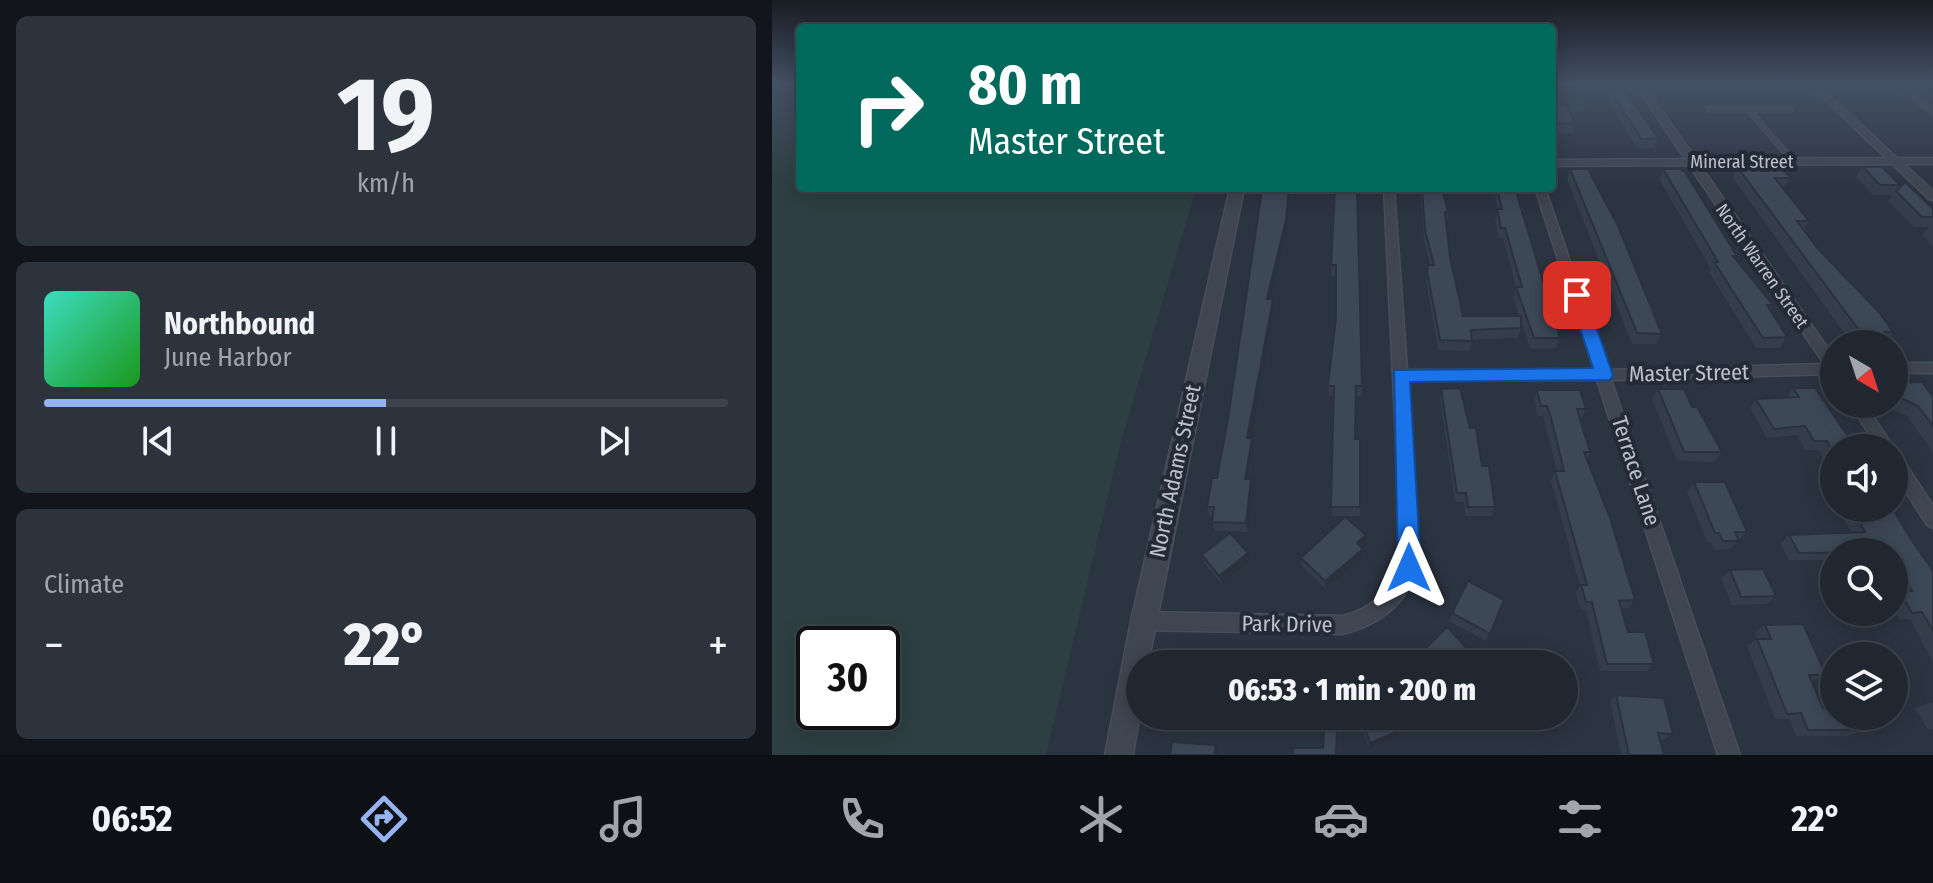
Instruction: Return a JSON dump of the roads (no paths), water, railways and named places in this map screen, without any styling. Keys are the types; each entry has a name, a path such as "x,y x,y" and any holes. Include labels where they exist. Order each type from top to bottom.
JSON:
{"street":[{"name":"North Warren Street","path":"1661,118 1820,349"},
{"path":"1849,118 1933,197"},
{"name":"Mineral Street","path":"1556,163 1933,161"},
{"name":"North Adams Street","path":"1119,755 1143,621 1236,192"},
{"name":"Park Drive","path":"1143,621 1343,625 1383,607 1402,584 1409,568 1389,192"},
{"name":"Terrace Lane","path":"1541,192 1729,755"},
{"path":"1908,368 1933,368"},
{"name":"Master Street","path":"1400,375 1604,375 1820,369"},
{"path":"1908,482 1933,520"}],"lane":[{"path":"1756,118 1793,161"}]}
